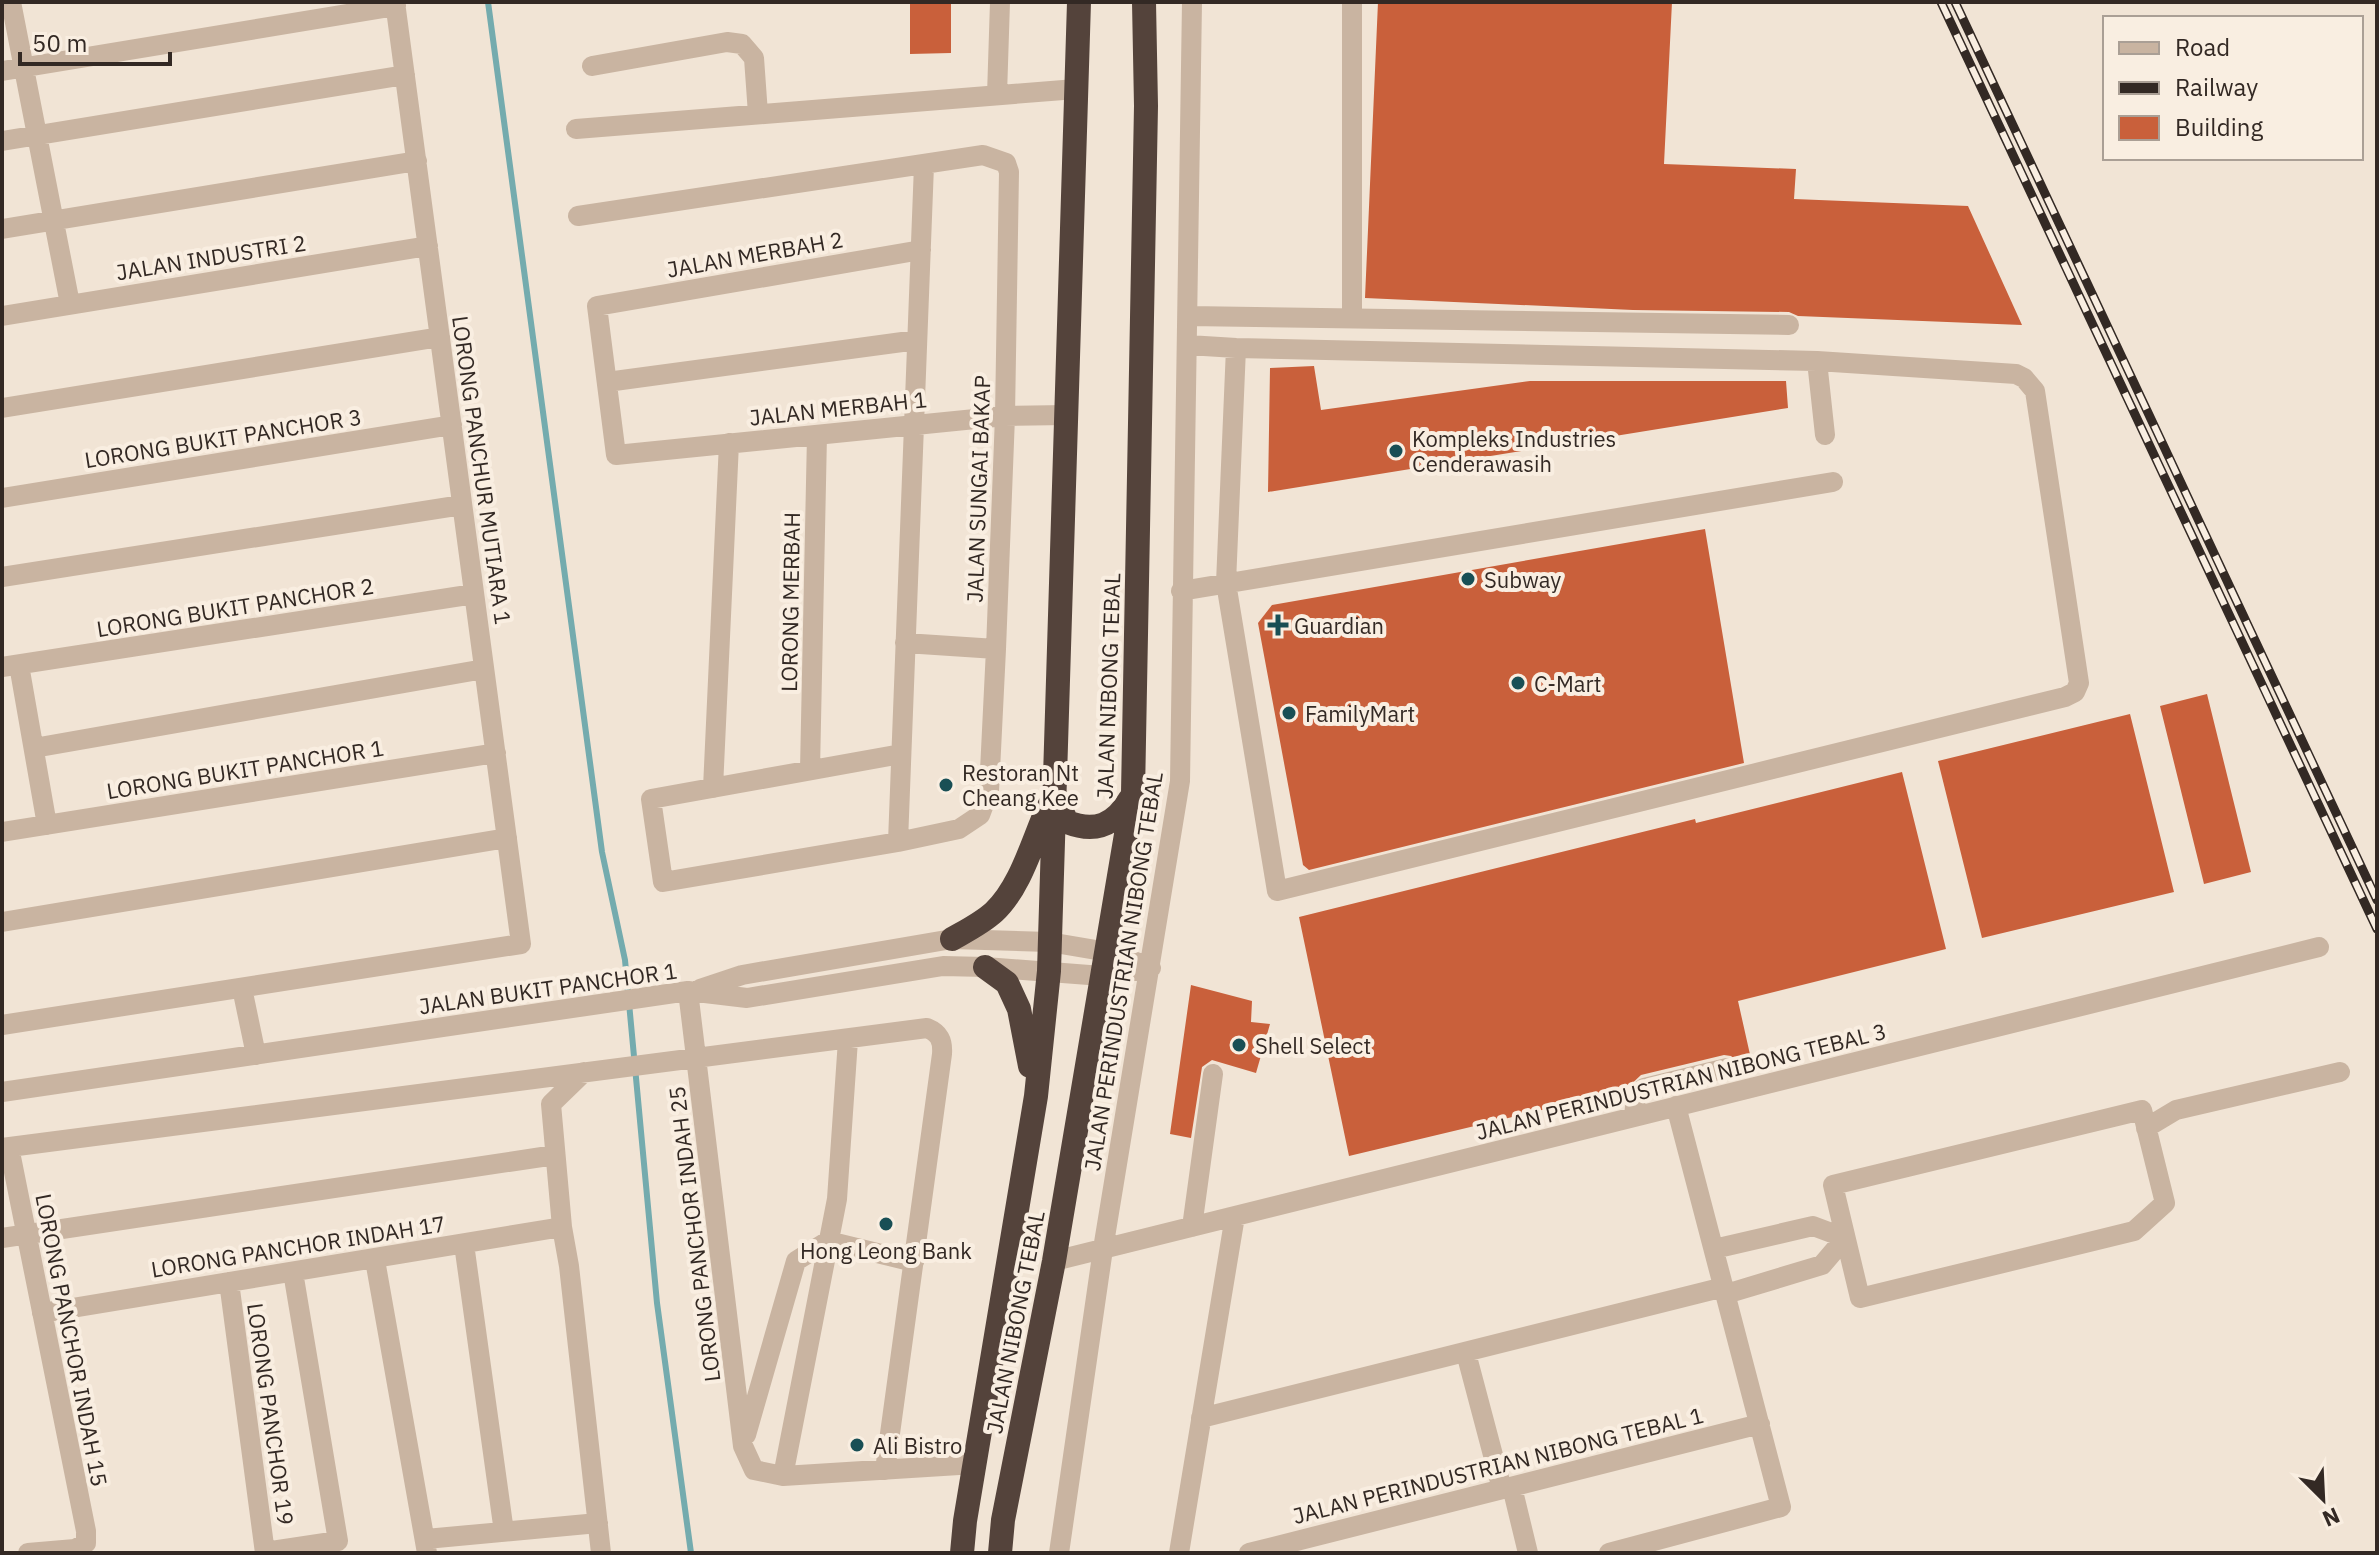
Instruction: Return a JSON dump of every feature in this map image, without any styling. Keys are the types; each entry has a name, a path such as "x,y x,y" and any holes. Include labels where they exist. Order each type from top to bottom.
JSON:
{"highway":[{"name":"JALAN NIBONG TEBAL","path":"962,1553 1036,1096 1049,971 1079,2"},
{"name":"JALAN NIBONG TEBAL","path":"1000,1553 1003,1520 1054,1261 1133,793 1146,106 1144,2"},
{"path":"1054,794 1067,822 1095,828 1111,823 1123,811 1133,793"},
{"path":"952,939 992,914 1006,899 1016,884 1054,794"},
{"path":"985,967 1007,983 1019,1009 1036,1096"}],"street":[{"path":"11,2 70,304"},
{"path":"997,95 1000,2"},
{"name":"JALAN PERINDUSTRIAN NIBONG TEBAL","path":"1059,1553 1103,1249 1180,781 1192,2"},
{"path":"1352,2 1352,318"},
{"path":"2,71 396,4"},
{"name":"LORONG PANCHUR MUTIARA 1","path":"396,4 521,944"},
{"path":"592,66 727,42 742,44 754,58 758,114"},
{"path":"2,141 405,75"},
{"path":"576,129 1076,89"},
{"name":"JALAN SUNGAI BAKAP","path":"898,842 959,829 980,815 989,791 1005,416 1009,172 1006,163 983,155 924,165"},
{"path":"2,229 417,161"},
{"path":"578,216 924,165 898,842 663,882 651,799 901,754"},
{"name":"JALAN INDUSTRI 2","path":"2,316 428,246"},
{"name":"JALAN MERBAH 2","path":"607,382 597,306 921,250"},
{"path":"1189,316 1789,325"},
{"path":"2,408 440,337"},
{"path":"607,382 917,340"},
{"path":"1188,345 1817,361 2016,374 2035,391 2079,683 2075,692 2065,697 1277,891 1226,583 1236,348"},
{"path":"1817,361 1825,435"},
{"name":"JALAN MERBAH 1","path":"607,382 616,455 1005,416 1066,415"},
{"name":"LORONG BUKIT PANCHOR 3","path":"2,498 452,425"},
{"name":"LORONG MERBAH","path":"810,770 817,435"},
{"path":"713,788 729,443"},
{"path":"1181,591 1833,482"},
{"path":"2,577 462,505"},
{"name":"LORONG BUKIT PANCHOR 2","path":"10,666 474,594"},
{"path":"905,643 996,649"},
{"path":"10,666 34,748 47,825"},
{"path":"34,748 484,669"},
{"name":"LORONG BUKIT PANCHOR 1","path":"2,832 496,753"},
{"path":"2,922 507,838"},
{"path":"687,992 742,975 952,939 1049,942 1105,964 1151,968"},
{"name":"JALAN BUKIT PANCHOR 1","path":"2,1025 521,944"},
{"name":"JALAN PERINDUSTRIAN NIBONG TEBAL 3","path":"1054,1261 2319,947"},
{"name":"JALAN BUKIT PANCHOR 1","path":"2,1092 687,992 747,998 943,966 1049,971 1105,964"},
{"path":"242,988 256,1055"},
{"name":"LORONG PANCHOR INDAH 25","path":"687,992 688,1058 743,1446 754,1470 783,1476"},
{"path":"6,1148 927,1028 941,1039 942,1054 885,1470"},
{"path":"848,1040 837,1199 783,1476 975,1464"},
{"path":"1634,1117 1636,1096 1644,1088 1727,1068"},
{"path":"584,1072 551,1104 562,1227 601,1553"},
{"path":"2146,1128 2176,1110 2340,1072"},
{"path":"1192,1227 1213,1074"},
{"path":"1609,1553 1781,1507 1676,1106"},
{"path":"2142,1110 2165,1203 2134,1231 1860,1298 1845,1238 1833,1185 2142,1110"},
{"name":"LORONG PANCHOR INDAH 15","path":"6,1148 86,1531 86,1543 75,1549 28,1553"},
{"path":"2,1238 555,1155"},
{"path":"1179,1553 1235,1216"},
{"path":"1714,1249 1813,1226 1845,1238"},
{"path":"1813,1226 1822,1265"},
{"name":"LORONG PANCHOR INDAH 17","path":"42,1313 562,1227"},
{"path":"1201,1418 1822,1265 1845,1238"},
{"path":"743,1446 796,1261 828,1241 914,1262"},
{"path":"464,1244 504,1532"},
{"path":"375,1260 426,1546 504,1532 598,1523"},
{"path":"265,1553 338,1541 293,1272"},
{"name":"LORONG PANCHOR 19","path":"229,1282 265,1553"},
{"path":"1466,1353 1528,1553"},
{"name":"JALAN PERINDUSTRIAN NIBONG TEBAL 1","path":"1249,1553 1288,1548 1760,1424"}],"building":[{"path":"910,2 951,2 951,53 910,54"},
{"path":"1378,2 1672,2 1664,164 1796,169 1794,199 1968,206 2022,325 1798,316 1789,312 1633,310 1365,298"},
{"name":"Kompleks Industries Cenderawasih","path":"1314,366 1321,410 1530,381 1786,381 1788,408 1268,492 1270,368"},
{"name":"C-Mart","path":"1705,529 1744,763 1309,870 1303,865 1258,623 1272,605"},
{"path":"2207,694 2251,872 2204,884 2160,706"},
{"path":"2130,714 2174,892 1982,938 1938,761"},
{"path":"1902,772 1946,949 1738,1001 1751,1059 1738,1062 1724,1055 1641,1075 1625,1090 1349,1156 1299,917 1695,819 1696,823"},
{"path":"1191,985 1252,1001 1251,1022 1270,1024 1256,1073 1212,1060 1202,1067 1191,1138 1170,1134"}],"waterway":[{"path":"488,2 602,852 625,960 657,1303 691,1553"}],"railway":[{"path":"1941,2 2377,929"},
{"path":"1955,2 2377,900"}],"place":[{"name":"Kompleks Industries Cenderawasih","path":"1396,451"},
{"name":"Subway","path":"1468,579"},
{"name":"Guardian","path":"1278,625"},
{"name":"C-Mart","path":"1518,683"},
{"name":"FamilyMart","path":"1289,713"},
{"name":"Restoran Nt Cheang Kee","path":"946,785"},
{"name":"Shell Select","path":"1239,1045"},
{"name":"Hong Leong Bank","path":"886,1224"},
{"name":"Ali Bistro","path":"857,1445"}]}
